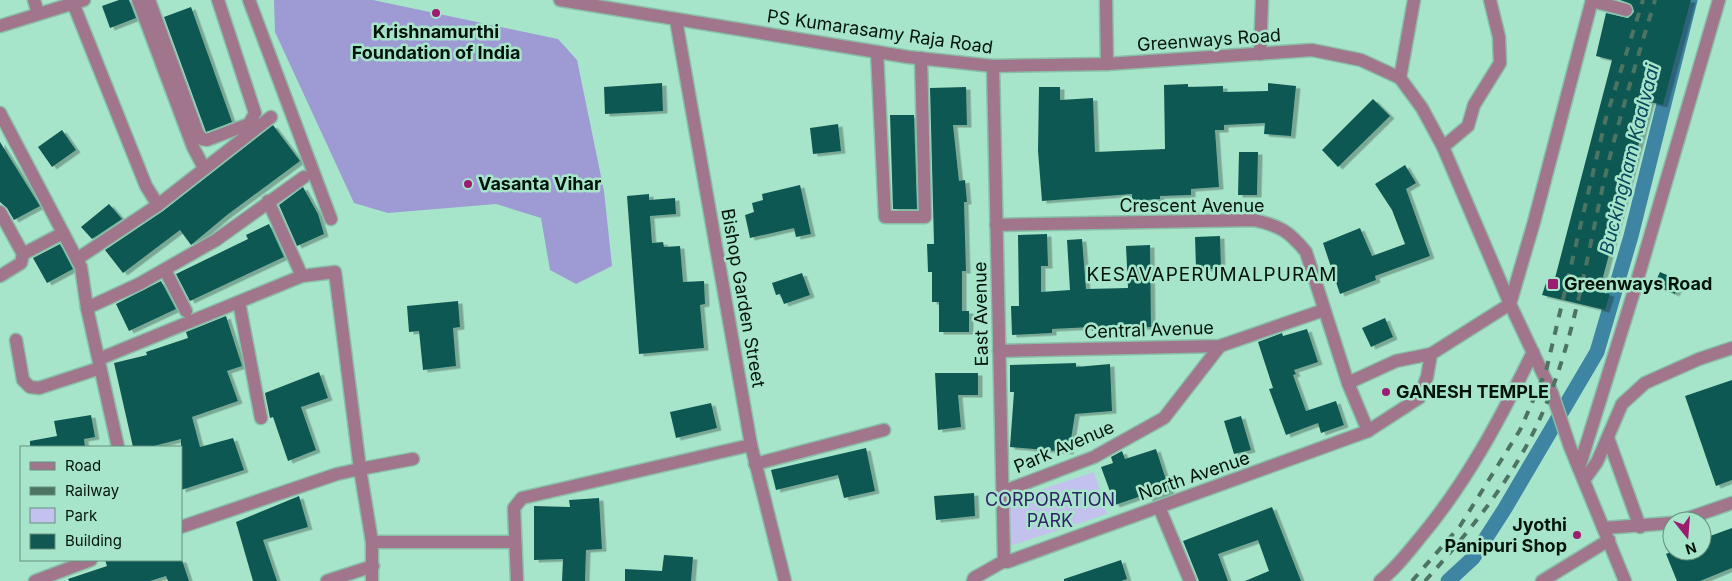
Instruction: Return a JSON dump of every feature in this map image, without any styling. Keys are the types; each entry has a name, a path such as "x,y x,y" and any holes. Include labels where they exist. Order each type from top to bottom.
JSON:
{"street":[{"path":"34,0 38,13"},
{"path":"138,0 193,147 204,168"},
{"path":"149,0 198,134 202,139 207,140 249,124 255,113 218,0"},
{"path":"248,0 331,219"},
{"name":"PS Kumarasamy Raja Road","path":"560,0 921,58 992,66 1107,64"},
{"path":"1106,0 1107,64"},
{"path":"1260,54 1262,0"},
{"path":"1400,78 1414,0"},
{"path":"1443,147 1468,126 1474,105 1500,63 1499,37 1490,0"},
{"path":"1348,383 1396,361 1431,354 1510,304 1592,0 1626,10"},
{"path":"1581,474 1719,0"},
{"path":"0,26 78,2 146,186 158,205"},
{"name":"Bishop Garden Street","path":"676,20 751,446 785,581"},
{"name":"Greenways Road","path":"1107,64 1312,50 1361,60 1400,78 1422,108 1443,147 1510,304 1552,394 1570,447 1625,581"},
{"path":"877,52 885,217 925,217 921,58"},
{"name":"East Avenue","path":"992,66 1004,561"},
{"path":"0,113 81,267 87,308 118,446"},
{"path":"77,260 158,205 271,117"},
{"path":"87,308 165,270 216,240 304,177"},
{"path":"268,201 302,276"},
{"path":"0,212 23,254 21,263 0,276"},
{"name":"Crescent Avenue","path":"996,225 1254,220 1278,225 1293,236 1306,252 1348,383 1368,431"},
{"path":"23,254 63,232"},
{"path":"165,270 186,311"},
{"path":"16,340 23,380 30,387 39,388 100,364 302,276 334,272 360,469 372,542 372,581"},
{"path":"239,302 261,418"},
{"name":"Central Avenue","path":"999,351 1220,346 1324,310"},
{"name":"Park Avenue","path":"1002,492 1094,456 1164,418 1220,346"},
{"path":"1581,474 1596,462 1622,404 1645,383 1699,359 1732,348"},
{"path":"1380,581 1392,571 1441,512 1491,435 1533,352"},
{"name":"North Avenue","path":"973,581 1004,561 1007,562 1368,431 1419,398 1427,377 1431,354"},
{"path":"755,464 884,430"},
{"path":"1608,438 1640,527"},
{"path":"517,581 514,508 522,498 751,446"},
{"path":"182,527 337,474 414,459"},
{"path":"1709,511 1732,503"},
{"path":"1159,507 1190,581"},
{"path":"1542,581 1606,534 1662,524"},
{"path":"372,542 515,542"},
{"path":"35,581 88,561"},
{"path":"327,581 373,566"}],"green space":[{"name":"CORPORATION PARK","path":"1094,472 1107,514 1010,546 1007,501"}],"shaded area":[{"path":"274,0 373,0 558,39 577,60 604,191 612,266 576,284 550,270 541,218 496,204 388,213 354,203 275,32"}],"building":[{"path":"119,0 129,0 136,18 110,28 102,6"},
{"name":"Greenways Road","path":"1620,0 1691,0 1663,105 1650,102 1599,292 1610,294 1605,310 1542,295 1547,280 1554,282 1612,60 1596,56 1606,13 1628,18 1634,12 1631,4"},
{"path":"191,7 232,122 206,132 164,17"},
{"path":"662,83 663,111 605,114 604,87"},
{"path":"1268,83 1296,86 1291,136 1264,134 1265,123 1224,125 1224,130 1215,130 1219,187 1191,189 1191,195 1160,196 1160,199 1132,201 1132,194 1042,201 1038,151 1039,87 1060,87 1060,100 1093,98 1095,152 1165,149 1164,85 1188,84 1188,87 1223,86 1223,92 1268,91"},
{"path":"966,87 967,125 953,125 959,181 965,180 967,202 964,202 966,271 962,271 962,311 969,311 969,332 939,332 939,302 932,302 932,272 928,272 927,244 934,244 930,88"},
{"path":"1373,99 1390,116 1338,167 1322,150"},
{"path":"890,115 914,115 917,209 893,209"},
{"path":"838,124 841,151 813,154 810,128"},
{"path":"273,125 300,161 227,215 191,245 180,230 123,273 105,250 163,211"},
{"path":"62,130 76,150 52,167 38,147"},
{"path":"0,142 40,206 14,220 7,208 0,202"},
{"path":"1239,152 1258,152 1257,195 1238,195"},
{"path":"1405,165 1416,183 1406,189 1430,256 1375,276 1376,280 1340,294 1323,243 1360,228 1372,256 1405,244 1392,210 1375,184"},
{"path":"800,185 811,234 796,237 794,228 750,238 745,215 754,212 752,203 763,200 762,194"},
{"path":"303,187 318,214 324,234 297,246 279,205"},
{"path":"649,194 649,200 675,198 676,214 650,216 652,243 663,242 664,247 680,246 683,282 704,281 705,304 700,305 704,348 639,354 627,196"},
{"path":"109,204 122,219 92,239 81,227"},
{"path":"269,224 284,257 190,301 176,274 248,239 246,235"},
{"path":"1047,234 1048,266 1041,266 1041,292 1070,290 1067,240 1082,239 1086,289 1128,288 1126,246 1150,245 1151,327 1115,329 1115,331 1092,331 1092,327 1052,329 1052,333 1012,335 1011,306 1019,306 1018,235"},
{"path":"1220,236 1221,269 1196,269 1195,237"},
{"path":"60,244 73,269 47,283 33,258"},
{"path":"1660,272 1681,281 1675,294 1654,285"},
{"path":"802,273 810,295 784,304 780,294 776,295 772,283"},
{"path":"161,281 176,309 129,331 116,304"},
{"path":"458,301 460,327 453,328 456,366 423,370 419,331 409,332 407,306"},
{"path":"226,316 242,366 227,371 238,401 192,417 200,447 233,438 244,470 182,490 181,439 154,446 133,446 114,363 147,355 146,352 188,338 186,332"},
{"path":"1385,318 1393,337 1371,347 1362,328"},
{"path":"1307,329 1318,362 1294,370 1296,374 1293,375 1306,411 1336,401 1344,425 1321,433 1318,423 1286,435 1269,389 1273,388 1258,342 1282,333 1283,336"},
{"path":"1076,363 1076,367 1110,364 1112,411 1075,414 1069,452 1010,447 1014,392 1010,392 1010,365"},
{"path":"319,372 328,398 301,407 316,450 288,461 273,417 270,418 265,393"},
{"path":"935,373 978,373 978,395 958,395 961,427 938,430"},
{"path":"1732,380 1732,480 1716,486 1685,396"},
{"path":"711,403 717,428 676,438 670,412"},
{"path":"91,415 95,437 84,439 85,446 30,446 30,441 57,436 54,421"},
{"path":"1241,416 1251,450 1234,454 1224,421"},
{"path":"866,448 875,491 844,498 838,475 776,490 771,470"},
{"path":"1156,449 1170,492 1148,499 1147,494 1115,505 1101,467 1113,463 1111,457 1122,451 1125,459"},
{"path":"974,493 975,516 936,520 934,496"},
{"path":"299,496 308,527 263,540 277,581 253,581 236,522"},
{"path":"599,498 602,549 586,550 585,581 562,581 563,559 534,560 534,506 570,507 569,500"},
{"path":"1272,507 1301,581 1245,581 1269,571 1258,540 1218,554 1228,581 1199,581 1183,541"},
{"path":"1732,528 1732,568 1700,581 1677,581 1669,561 1712,561 1712,535"},
{"path":"664,555 693,557 691,581 625,581 625,569 662,571"},
{"path":"182,560 189,581 168,581 166,576 150,581 69,581 68,579 107,566 105,561"},
{"path":"1121,560 1127,579 1121,581 1064,581 1064,579"}],"waterway":[{"name":"Buckingham Kaalvaai","path":"1448,581 1473,558 1504,510 1597,352 1631,236 1690,0"}],"railway":[{"path":"1412,581 1460,526 1520,430 1546,371 1606,118 1643,0"},
{"path":"1425,581 1452,551 1513,469 1540,418 1555,382 1576,309 1609,160 1655,0"}],"place":[{"name":"Krishnamurthi Foundation of India","path":"436,13"},
{"name":"Vasanta Vihar","path":"468,184"},
{"name":"Greenways Road","path":"1553,284"},
{"name":"GANESH TEMPLE","path":"1386,392"},
{"name":"Jyothi Panipuri Shop","path":"1577,535"}],"district":[{"name":"KESAVAPERUMALPURAM","path":"1212,274"}]}
